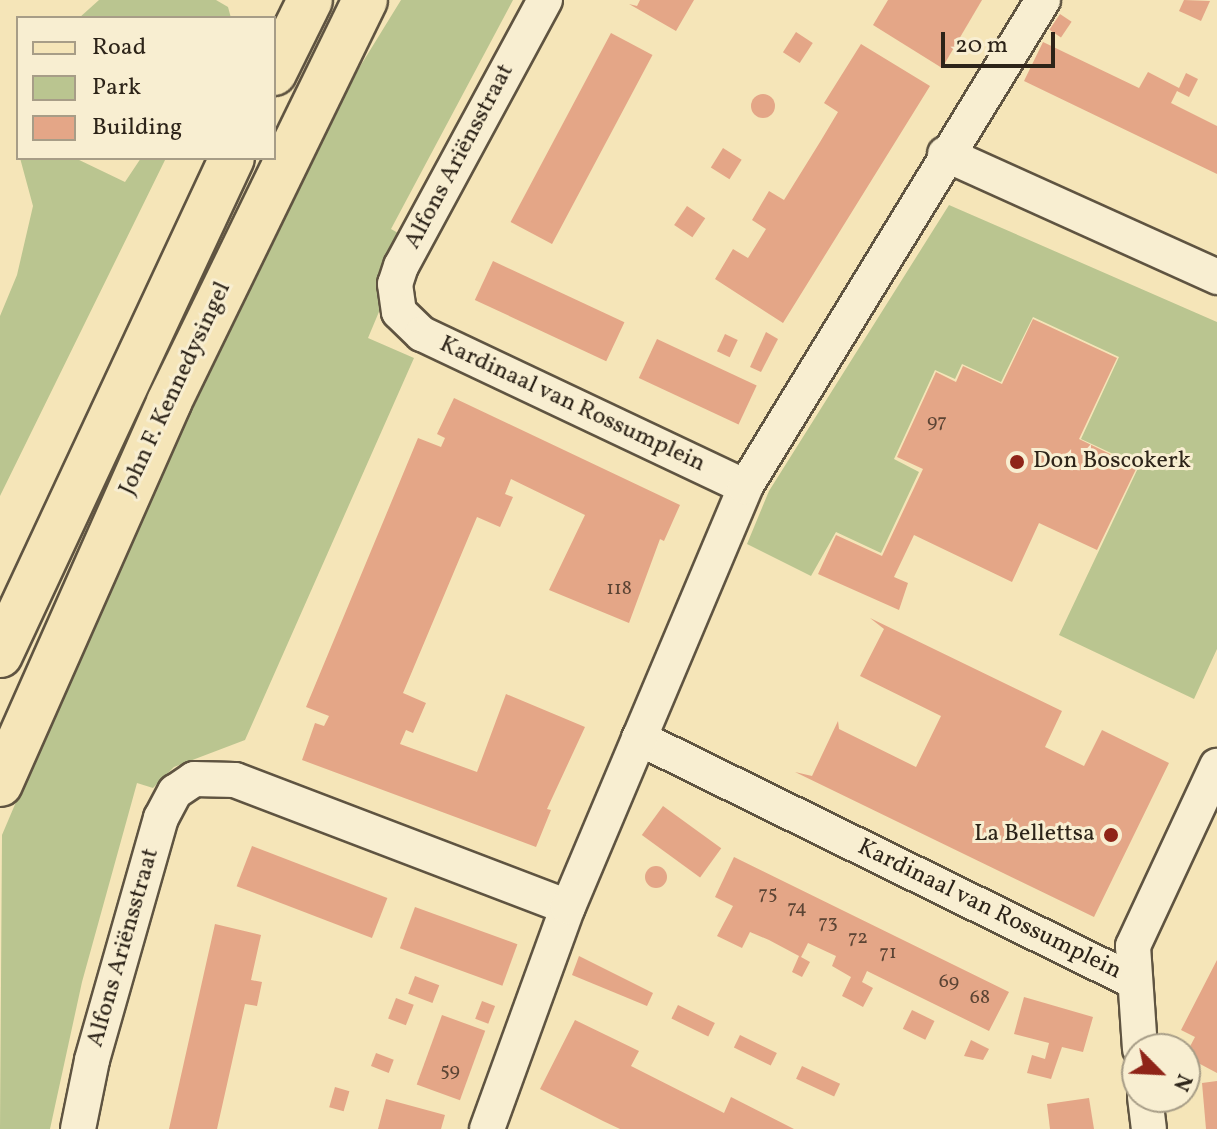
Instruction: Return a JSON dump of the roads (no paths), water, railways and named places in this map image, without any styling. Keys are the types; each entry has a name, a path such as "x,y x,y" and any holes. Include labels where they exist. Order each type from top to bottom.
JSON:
{"main road":[{"path":"276,69 310,0"},
{"name":"John F. Kennedysingel","path":"0,784 169,402 365,0"},
{"name":"John F. Kennedysingel","path":"0,655 231,160"}],"street":[{"name":"Alfons Ariënsstraat","path":"402,318 395,292 401,266 545,0"},
{"path":"498,1125 568,907 745,487 945,154 1043,0"},
{"path":"945,154 1217,277"},
{"name":"Kardinaal van Rossumplein","path":"402,318 422,334 745,487"},
{"name":"Kardinaal van Rossumplein","path":"639,738 1131,980 1138,928 1217,766"},
{"name":"Alfons Ariënsstraat","path":"78,1129 92,1060 161,818 175,792 194,779 235,780 568,907"},
{"path":"1131,980 1138,1033"}],"place":[{"name":"Don Boscokerk","path":"1017,462"},
{"name":"La Bellettsa","path":"1111,835"}]}
